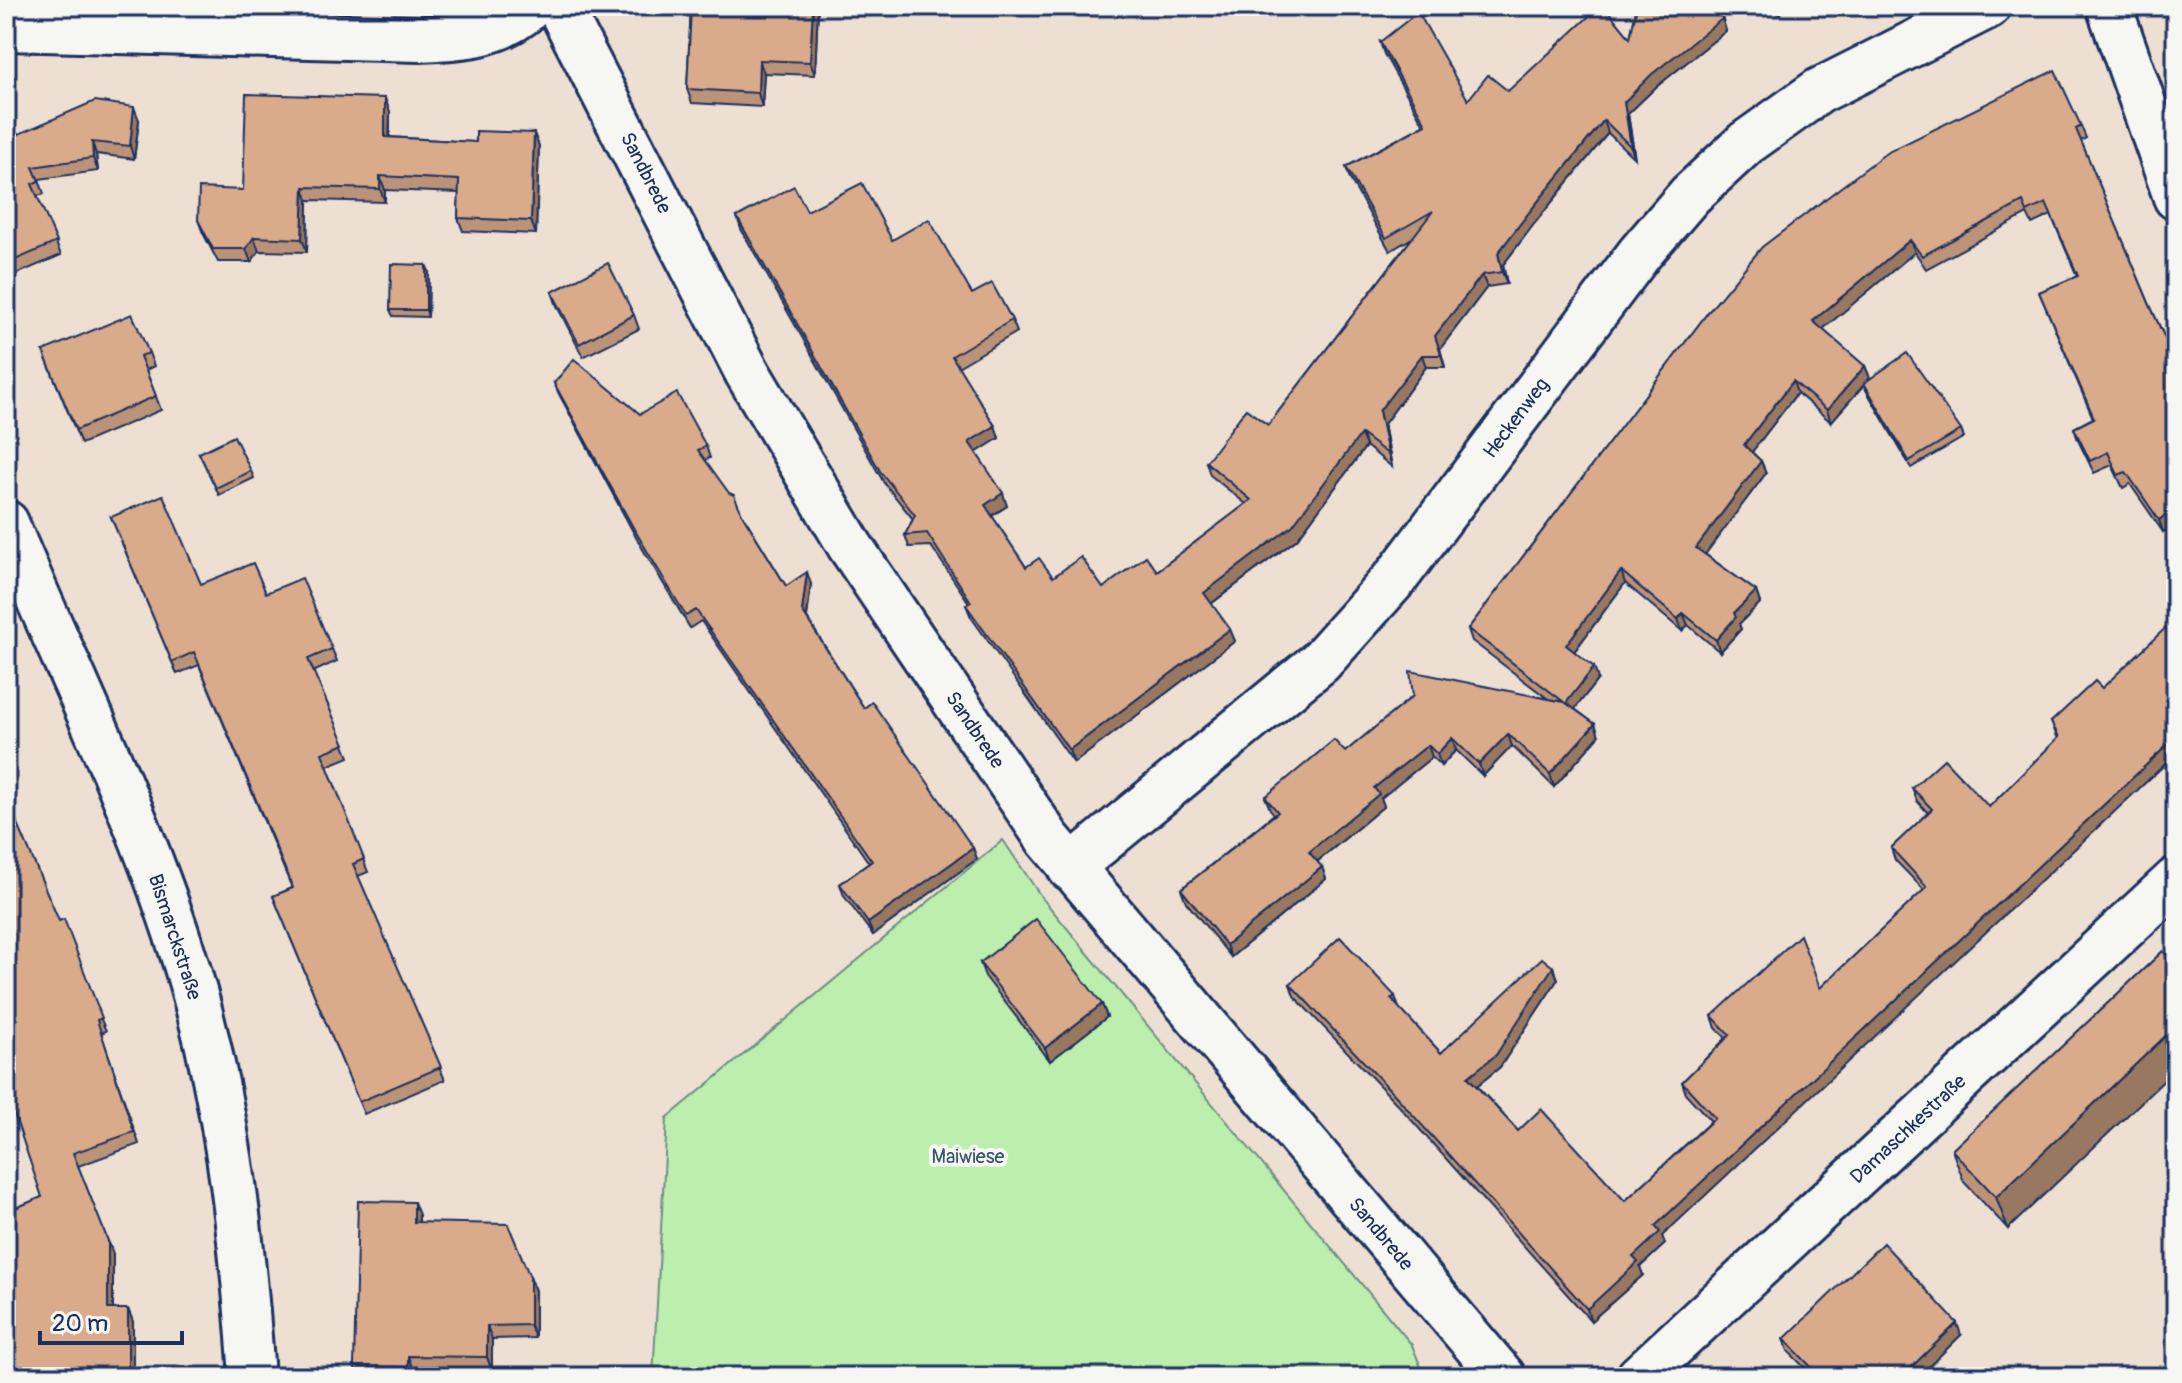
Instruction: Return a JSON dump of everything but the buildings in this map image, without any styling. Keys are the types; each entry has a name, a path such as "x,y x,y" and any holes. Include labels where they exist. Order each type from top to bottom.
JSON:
{"street":[{"path":"421,23 480,6"},
{"path":"6,28 421,23 475,36 516,20 531,6"},
{"name":"Sandbrede","path":"559,6 763,399 850,546 1070,868 1503,1377"},
{"name":"Heckenweg","path":"1070,868 1320,662 1397,576 1640,253 1690,195 1723,164 1746,143 1819,91 1988,6"},
{"path":"2109,6 2176,197"},
{"name":"Bismarckstraße","path":"6,523 108,753 182,950 211,1061 236,1188 252,1377"},
{"name":"Damaschkestraße","path":"1639,1377 2176,880"}],"green space":[{"name":"Maiwiese","path":"1003,840 1042,898 1412,1345 1425,1377 653,1377 667,1118"}]}
